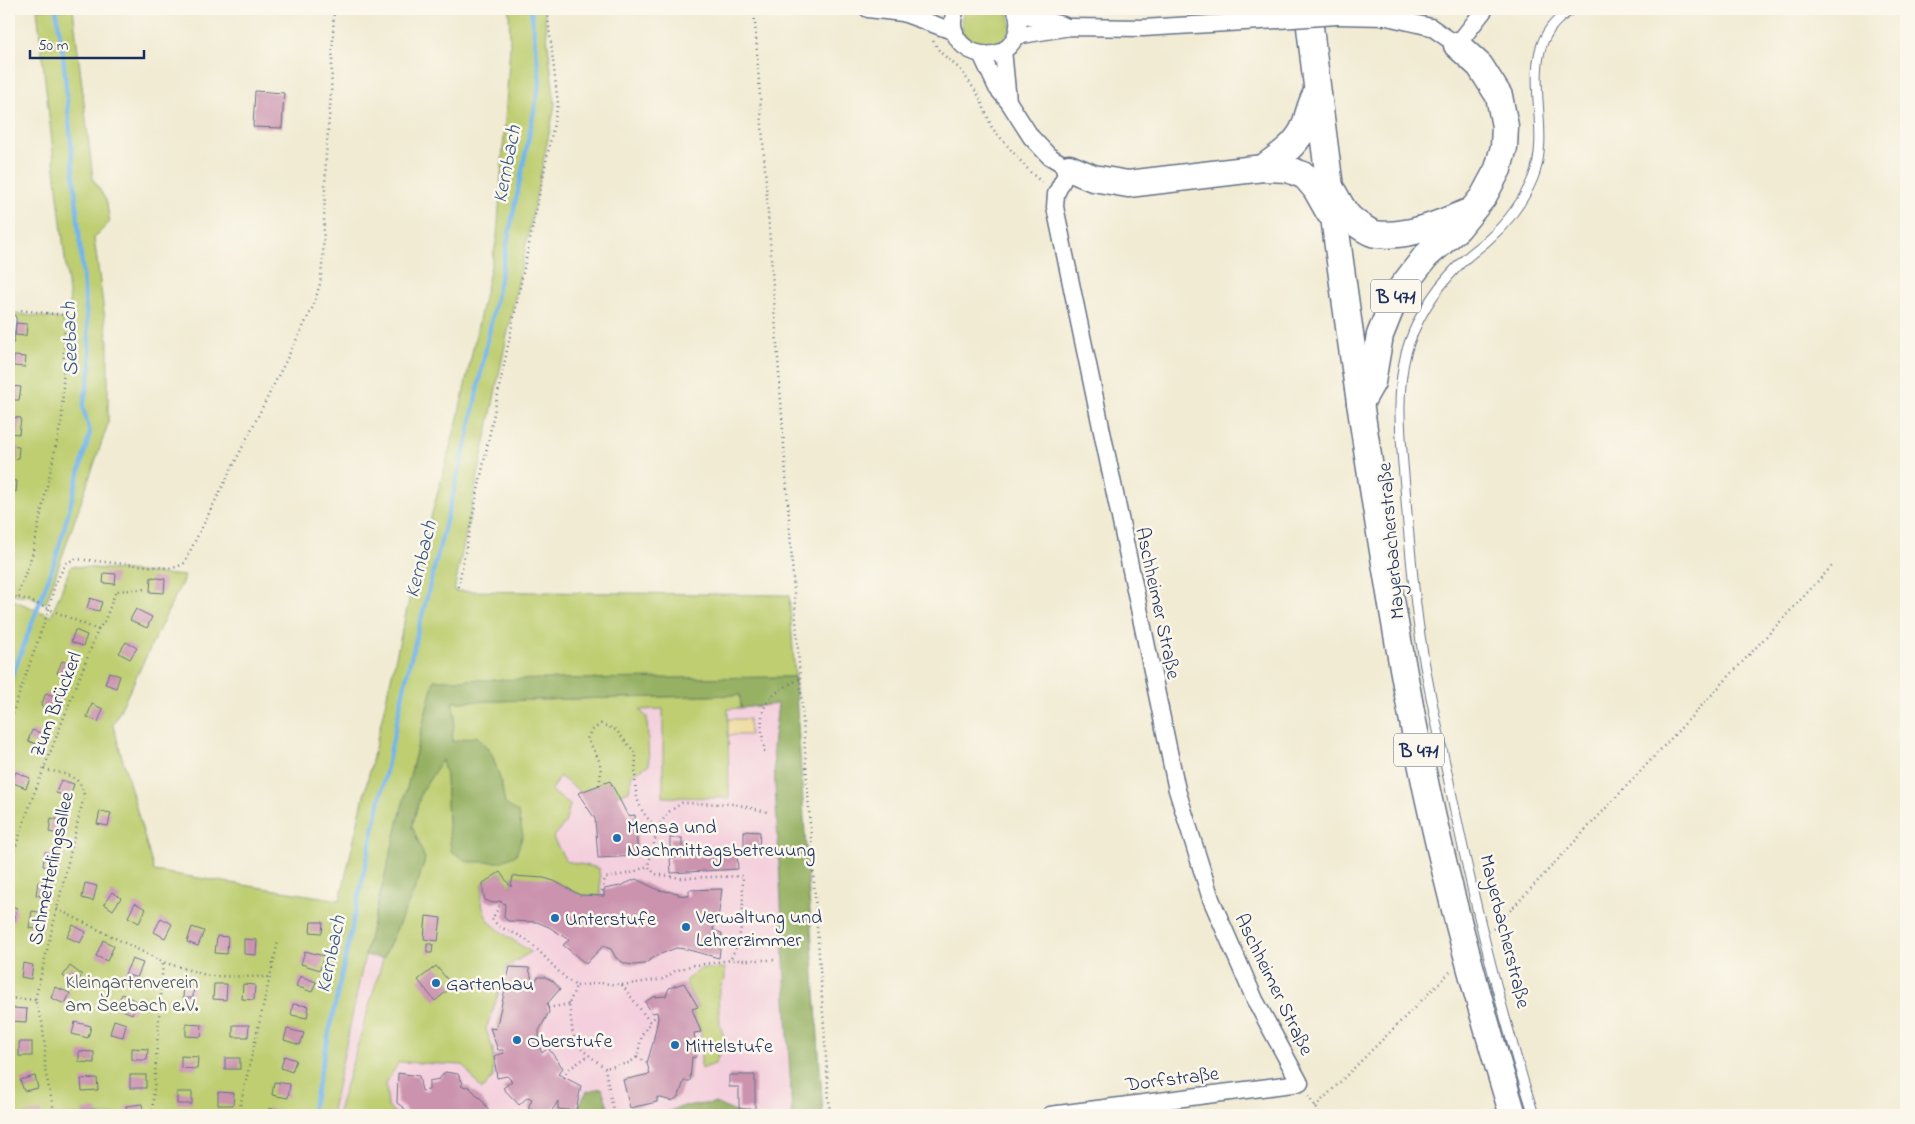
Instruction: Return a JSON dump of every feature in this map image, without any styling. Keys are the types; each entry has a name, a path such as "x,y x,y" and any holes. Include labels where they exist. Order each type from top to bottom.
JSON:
{"main road":[{"name":"B 471","path":"1308,9 1317,93 1360,403 1403,667 1426,787 1464,945 1513,1115"},
{"path":"1457,45 1480,66 1499,96 1505,126 1504,147 1498,169 1483,197 1472,211"},
{"name":"B 471","path":"1262,168 1295,142 1304,128 1309,108 1317,93"},
{"path":"1069,168 1093,178 1128,184 1262,168"},
{"name":"B 471","path":"1262,168 1288,169 1305,176 1316,189 1335,221"},
{"name":"B 471","path":"1330,186 1349,218 1374,234 1395,234 1418,230 1440,224 1472,211"},
{"name":"B 471","path":"1360,403 1372,382 1380,335 1396,295 1426,256 1458,228 1472,211"}],"street":[{"path":"868,9 930,16 955,32"},
{"path":"956,9 953,23 955,32 965,47 981,54 989,55 1003,50 1016,36 1018,25 1017,11 1070,27"},
{"path":"1016,36 1070,27 1143,28 1337,16 1387,17 1431,27 1457,45 1485,9"},
{"path":"1003,50 1008,101"},
{"path":"981,54 997,88 1008,101 1031,137 1049,156 1069,168"},
{"name":"Aschheimer Straße","path":"1069,168 1056,194 1055,207 1177,790 1211,899 1255,1000 1300,1083"},
{"name":"Dorfstraße","path":"1050,1115 1300,1083"}],"lane":[{"name":"Mayerbacherstraße","path":"1534,1115 1484,939 1462,849 1422,649 1410,544 1401,429 1401,392 1407,352 1431,297 1458,265 1488,240 1507,220 1519,204 1533,177 1539,156 1541,133 1536,72 1539,54 1542,43 1551,27 1564,14 1573,9"},
{"path":"9,340 11,319"}],"path":[{"path":"9,723 55,584 66,562 75,559 167,568 177,567 184,563 313,306 320,284 323,257 326,155 332,94 334,9"},
{"path":"458,587 558,104 546,9"},
{"path":"754,9 830,1115"},
{"path":"930,16 930,37 940,52 961,70 979,96 992,128 1032,174 1056,194"},
{"path":"9,598 17,597 32,555 62,418 64,315 18,310"},
{"path":"1484,939 1833,565"},
{"path":"98,630 105,620 116,591 146,589"},
{"name":"Zum Brückerl","path":"9,866 44,768 98,630 17,597"},
{"path":"765,752 761,733 761,716 770,696 800,679"},
{"path":"599,785 602,772 600,761 587,740 592,731 601,724 616,730 636,754 634,789 637,802 648,820 658,828"},
{"name":"Schmetterlingsallee","path":"35,1000 84,796 80,782 73,777 44,768"},
{"path":"648,866 658,828 666,813 682,803 734,804 768,812"},
{"path":"601,896 604,878 631,873 648,866"},
{"path":"648,866 655,874 680,878 743,876 742,930 738,946 730,960"},
{"path":"502,902 492,919 498,927 527,940 559,973 576,986 600,983 622,985 664,979 675,971 690,966 730,960 776,960"},
{"path":"57,909 163,962 209,976 270,977"},
{"path":"238,1115 278,942"},
{"path":"152,1115 163,962"},
{"path":"1316,1107 1451,971"},
{"path":"622,985 650,1022"},
{"path":"576,986 569,1004 573,1035 579,1047 605,1068 614,1115"},
{"path":"9,998 35,1000 42,1022 45,1070 55,1115"},
{"path":"548,1008 569,1004"},
{"path":"605,1068 629,1062 637,1057 642,1035 657,1015"},
{"path":"563,1077 569,1068 589,1055"},
{"path":"637,1057 647,1062"},
{"name":"Aschheimer Straße","path":"1300,1083 1321,1115"}],"shaded area":[{"path":"789,595 823,1115 331,1115 365,955 434,680"}],"green space":[{"path":"37,9 73,9 93,179 106,200 110,222 94,238 108,341 108,424 46,603 30,596 9,594 9,313 61,319 71,312"},
{"name":"Kleingartenverein am Seebach e.V.","path":"509,9 544,9 555,105 454,591 789,595 795,677 434,681 365,955 331,1115 9,1115 9,612 13,600 51,616 71,566 185,576 113,725 154,871 340,900 412,587 457,422 497,238 510,45"},
{"path":"965,9 1006,9 1010,24 1007,35 998,42 986,45 975,43 966,36 961,25"},
{"path":"795,677 823,1115 792,1115 773,746 778,704 741,708 740,695 452,702 455,715 452,742 477,736 492,754 501,782 505,804 518,812 523,835 516,855 500,862 468,862 451,851 446,776 442,760 421,793 412,826 425,859 418,882 383,959 365,955 434,680"},
{"path":"740,695 741,708 728,709 729,798 663,797 663,709 640,710 647,717 649,765 632,774 629,791 618,795 610,781 581,792 559,776 552,791 570,805 565,823 553,838 566,861 599,868 601,896 580,895 554,881 513,876 511,887 500,872 483,883 482,900 487,918 501,931 531,952 508,966 486,1029 493,1050 493,1077 482,1090 463,1065 399,1062 386,1083 388,1107 397,1115 337,1115 383,959 418,882 425,859 412,826 421,793 442,759 446,776 448,823 505,804 501,782 492,754 451,742 455,715 451,702"},
{"path":"725,968 725,980 722,983 718,996 720,1025 725,1040 715,1064 701,1069 701,1032 692,1009 698,1007 685,981 700,969"},
{"path":"602,1088 608,1107 605,1115 568,1115 576,1111 587,1091"},
{"path":"715,1103 742,1115 658,1115 684,1106"}],"sand":[{"path":"728,719 749,719 750,735 728,735"}],"building":[{"path":"255,91 284,93 282,128 253,127"},
{"path":"16,323 27,324 26,336 15,335"},
{"path":"14,356 26,357 25,367 13,366"},
{"path":"10,386 21,387 19,400 9,400"},
{"path":"9,417 21,418 19,434 9,433"},
{"path":"9,446 19,447 18,459 9,458"},
{"path":"9,480 17,481 16,492 9,491"},
{"path":"104,573 116,574 115,584 103,583"},
{"path":"151,577 165,579 164,593 150,592"},
{"path":"90,598 102,602 99,611 87,608"},
{"path":"136,609 152,617 147,628 130,620"},
{"path":"75,630 87,635 83,646 71,642"},
{"path":"126,642 137,648 130,659 119,653"},
{"path":"62,661 75,665 70,678 57,673"},
{"path":"109,672 120,676 116,688 105,684"},
{"path":"46,693 62,700 56,713 41,706"},
{"path":"92,704 103,709 98,722 87,717"},
{"path":"32,730 47,735 43,746 28,741"},
{"path":"16,772 30,778 26,788 11,782"},
{"path":"61,780 74,784 70,797 56,793"},
{"name":"Mensa und Nachmittagsbetreuung","path":"610,781 628,816 635,815 638,856 598,858 595,819 578,793"},
{"path":"100,811 111,813 108,826 97,824"},
{"path":"51,818 65,821 63,835 49,832"},
{"path":"744,831 760,832 759,852 744,852"},
{"path":"670,838 682,838 682,854 670,854"},
{"path":"45,852 58,854 55,868 43,866"},
{"path":"737,855 738,869 671,873 670,858"},
{"path":"500,872 511,887 513,876 544,878 554,881 580,895 604,896 604,889 620,886 636,879 658,890 678,893 678,895 689,896 689,890 722,889 718,919 715,919 713,930 722,933 719,958 676,948 658,955 644,964 635,965 626,964 616,958 611,949 603,946 586,964 563,945 569,940 549,927 537,922 508,921 504,917 505,904 500,901 493,903 485,900 483,883"},
{"path":"38,882 50,884 48,898 36,895"},
{"path":"85,883 97,886 93,901 82,898"},
{"path":"112,892 121,898 113,910 104,904"},
{"path":"135,903 146,909 139,923 128,917"},
{"path":"9,905 17,908 14,921 9,920"},
{"path":"32,911 45,913 42,930 29,928"},
{"path":"426,916 441,918 438,941 424,939"},
{"path":"161,918 172,924 165,938 154,932"},
{"path":"311,922 323,922 322,933 310,932"},
{"path":"73,925 86,932 80,943 67,937"},
{"path":"192,927 204,931 198,946 187,942"},
{"path":"217,936 228,937 227,954 215,953"},
{"path":"244,939 257,940 256,955 244,954"},
{"path":"103,940 114,946 107,961 96,956"},
{"path":"427,944 433,944 432,953 427,953"},
{"path":"305,951 324,956 320,970 301,964"},
{"path":"132,959 143,963 137,978 125,974"},
{"path":"23,963 33,965 31,979 21,977"},
{"path":"70,966 82,975 75,985 63,976"},
{"name":"Gartenbau","path":"436,966 453,986 435,1001 418,980"},
{"name":"Oberstufe","path":"510,967 529,968 533,984 538,977 545,977 553,981 560,989 547,1004 549,1012 539,1031 540,1049 542,1053 548,1048 563,1068 558,1074 581,1086 576,1111 558,1109 558,1101 549,1115 543,1115 528,1108 532,1099 528,1097 519,1105 503,1088 512,1081 507,1076 497,1078 494,1056 504,1053 503,1050 498,1050 490,1028 496,1029"},
{"path":"300,976 316,982 312,992 296,986"},
{"path":"184,983 194,984 193,998 183,998"},
{"name":"Mittelstufe","path":"684,983 698,1007 692,1009 701,1032 694,1033 695,1058 692,1057 690,1081 684,1081 679,1096 672,1101 657,1097 657,1102 630,1108 623,1080 650,1074 647,1063 658,1018 657,1012 652,1013 645,1002 653,997 666,996 669,988"},
{"path":"214,984 227,984 226,1000 213,999"},
{"path":"243,984 255,985 254,1000 242,999"},
{"path":"55,987 70,993 65,1004 51,998"},
{"path":"122,994 138,1002 132,1014 116,1007"},
{"path":"293,1004 309,1006 307,1018 291,1015"},
{"path":"12,1008 27,1009 26,1022 11,1021"},
{"path":"114,1020 126,1024 123,1037 110,1034"},
{"path":"75,1022 91,1026 88,1038 72,1034"},
{"path":"186,1024 202,1025 201,1037 186,1036"},
{"path":"233,1025 249,1025 248,1037 233,1037"},
{"path":"287,1029 304,1033 300,1045 284,1040"},
{"path":"19,1042 32,1042 32,1056 19,1056"},
{"path":"132,1048 148,1049 147,1060 132,1060"},
{"path":"79,1051 94,1052 94,1063 79,1062"},
{"path":"181,1056 198,1057 197,1069 181,1068"},
{"path":"284,1056 296,1060 292,1072 281,1068"},
{"path":"225,1058 240,1058 240,1069 225,1069"},
{"path":"445,1072 458,1074 463,1083 461,1086 469,1087 482,1100 488,1109 489,1115 408,1115 404,1108 397,1103 398,1073 419,1076 422,1091 429,1090 429,1081 439,1079"},
{"path":"130,1075 146,1075 146,1088 130,1088"},
{"path":"729,1075 755,1075 755,1109 739,1109 739,1087 729,1087"},
{"path":"35,1076 38,1088 24,1091 20,1080"},
{"path":"97,1078 98,1090 82,1091 81,1079"},
{"path":"274,1082 290,1084 288,1098 272,1095"},
{"path":"177,1092 192,1092 192,1104 177,1104"},
{"path":"218,1092 234,1093 233,1105 218,1105"},
{"path":"142,1104 144,1115 127,1115 126,1106"},
{"path":"269,1108 286,1112 285,1115 267,1115"},
{"path":"97,1109 98,1115 83,1115 82,1110"},
{"path":"41,1111 42,1115 25,1115 25,1114"}],"waterway":[{"name":"Seebach","path":"9,685 56,558 90,433 83,407 91,366 63,54 56,9"},
{"name":"Kernbach","path":"311,1115 409,666 468,436 540,82 531,9"}],"place":[{"name":"Mensa und Nachmittagsbetreuung","path":"617,838"},
{"name":"Unterstufe","path":"555,918"},
{"name":"Verwaltung und Lehrerzimmer","path":"686,927"},
{"name":"Gartenbau","path":"436,983"},
{"name":"Oberstufe","path":"517,1040"},
{"name":"Mittelstufe","path":"675,1045"}]}
